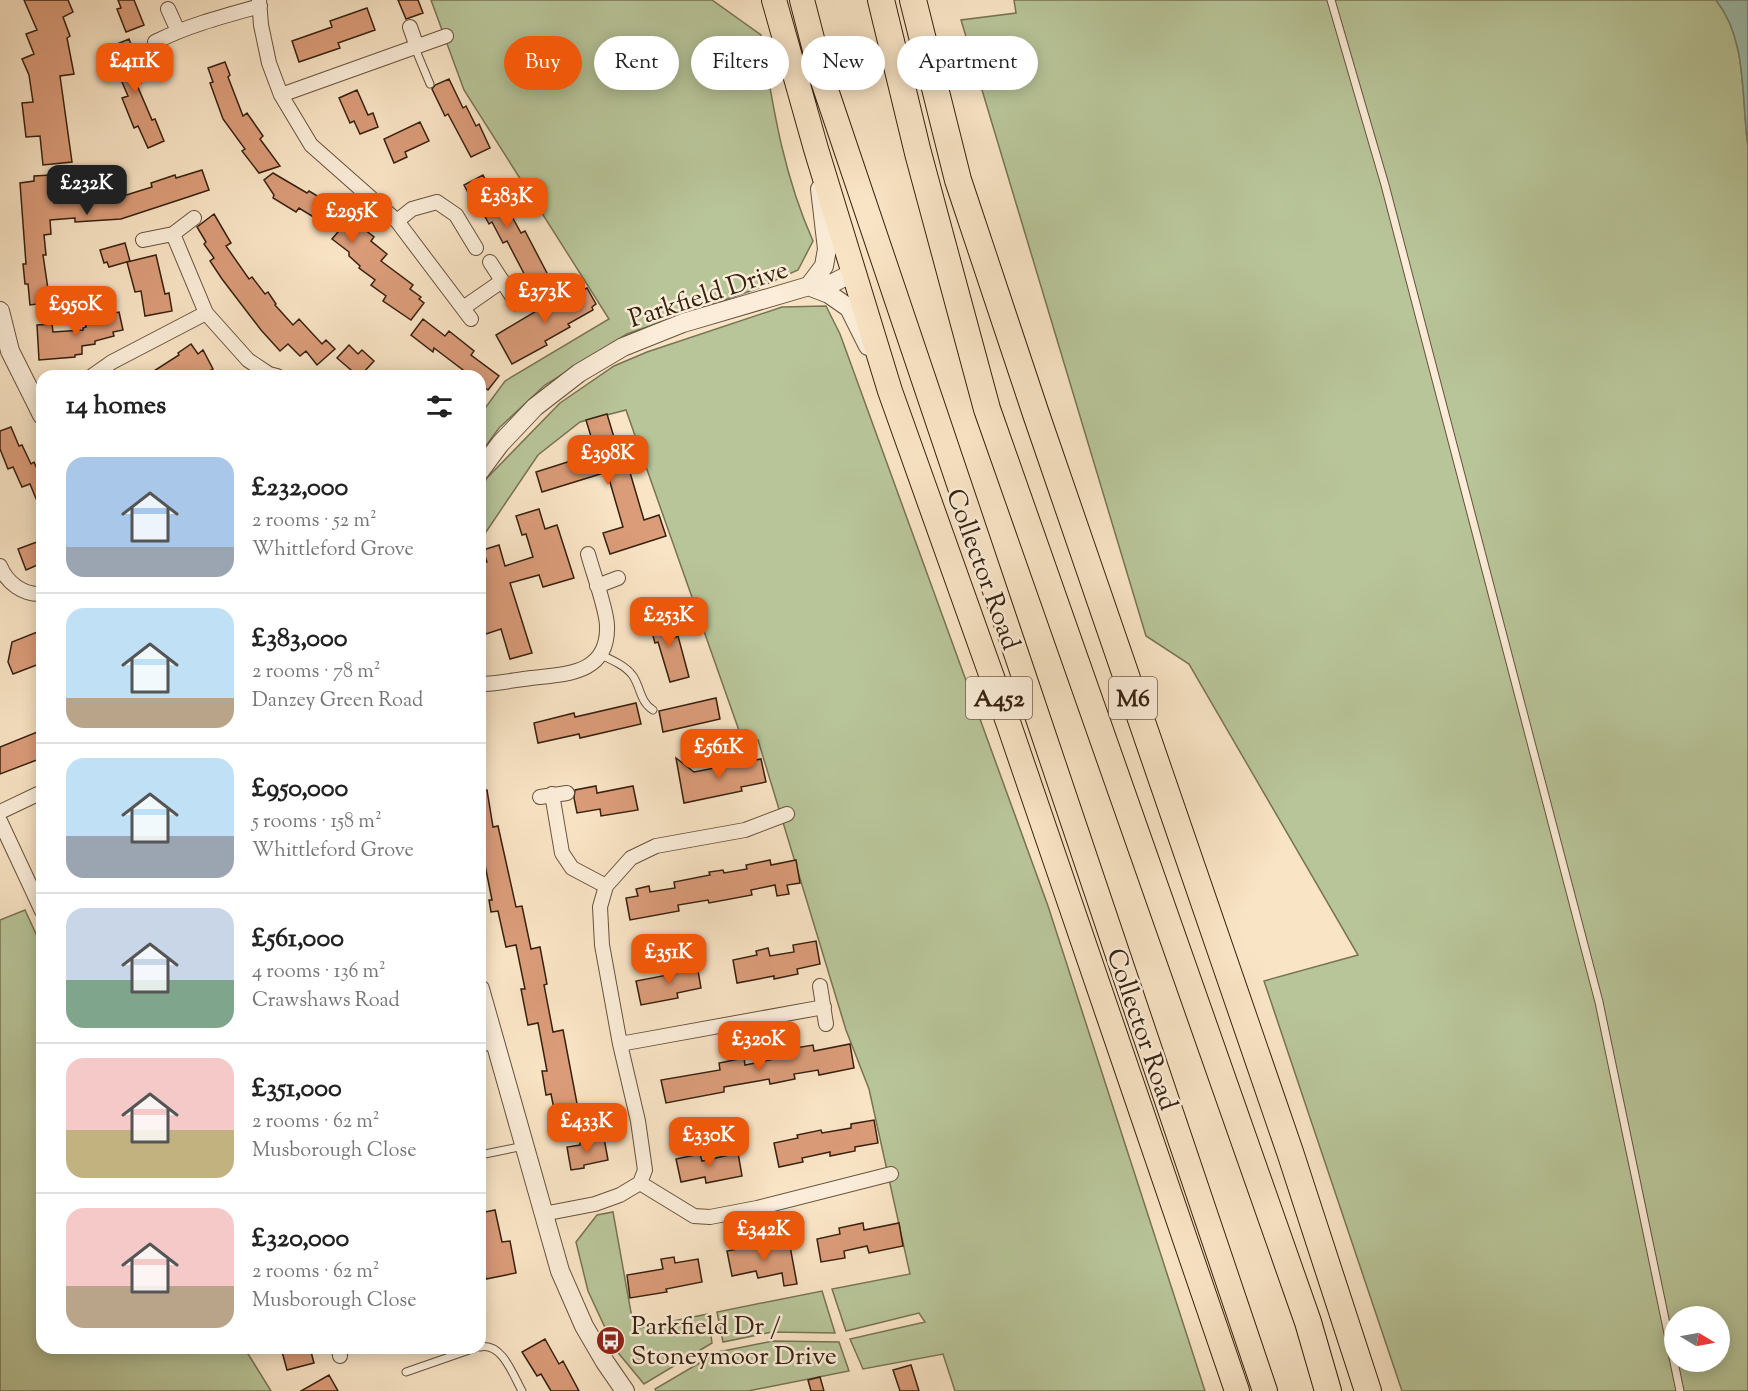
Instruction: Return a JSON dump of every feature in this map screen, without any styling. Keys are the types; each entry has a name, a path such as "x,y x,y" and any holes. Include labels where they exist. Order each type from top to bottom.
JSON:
{"highway":[{"name":"Collector Road","path":"774,0 852,273 890,392 1008,722 1238,1391"},
{"name":"Collector Road","path":"802,0 811,36"},
{"name":"M6","path":"881,0 918,153 987,410 1308,1322 1328,1391"},
{"name":"M6","path":"914,0 962,191 1040,426 1290,1152 1368,1391"},
{"path":"823,90 824,129 860,245 857,263 852,273"},
{"name":"Collector Road","path":"826,90 1265,1391"}],"street":[{"path":"155,42 178,31 260,3 265,44 281,95 311,145 398,221 467,313 502,281"},
{"path":"168,9 178,31"},
{"path":"410,27 416,48"},
{"path":"281,95 446,36"},
{"path":"816,149 827,249 824,266 809,286 829,294 849,308 890,392"},
{"path":"398,221 412,208 437,202 456,215 476,248"},
{"path":"143,240 173,234 194,218"},
{"path":"173,234 206,313 248,360 263,370"},
{"path":"490,262 517,304"},
{"name":"Parkfield Drive","path":"486,463 500,444 535,407 579,373 623,347 683,323 809,286 833,283 852,273"},
{"path":"0,311 10,351 36,402"},
{"path":"101,370 206,313"},
{"path":"486,683 573,673 590,666 601,655 606,643 607,624 588,554"},
{"path":"0,566 10,582 19,589 36,593"},
{"path":"597,586 618,578"},
{"path":"567,793 546,796 562,853 572,868 606,885"},
{"path":"0,812 36,795"},
{"path":"543,1214 595,1204 620,1196 640,1183 645,1170 640,1131 620,1044 602,945 600,907 606,885 630,858 656,846 745,830 787,814"},
{"path":"0,821 36,898"},
{"path":"820,987 826,1024"},
{"path":"620,1044 824,1007"},
{"path":"487,1043 524,1146 560,1271 584,1326 625,1391"},
{"path":"640,1183 694,1216 710,1217 757,1208 891,1174"}],"lane":[{"path":"1331,0 1385,185 1599,1002 1680,1391"},
{"path":"416,48 430,84"},
{"path":"601,655 617,662 633,676 644,702 653,710"},
{"path":"486,1154 524,1146"},
{"path":"486,1346 499,1351 522,1391"},
{"path":"406,1372 458,1354"}],"shaded area":[{"path":"431,0 712,0 761,35 691,36 691,90 771,90 794,191 813,241 798,270 756,289 627,334 545,385 499,428 486,446 486,407 505,381 609,319 464,90"},
{"path":"1014,0 1716,0 1726,16 1734,33 1738,51 1748,146 1748,1391 1402,1391 1264,981 1358,955 1189,664 1146,636 982,90 1038,90 1038,36 966,36 961,20 1016,13"},
{"path":"1716,0 1748,0 1748,146 1738,51 1734,33"},
{"path":"826,306 840,334 1048,906 1205,1391 955,1391 943,1354 863,1369 850,1339 925,1322 919,1313 846,1331 832,1289 910,1274 869,1089 846,1030 758,740 742,739 626,410 580,422 538,455 486,532 487,478 560,403 614,366 647,352 782,307"},
{"path":"25,910 36,934 36,1354 248,1354 271,1391 0,1391 0,920"},
{"path":"613,1212 634,1329 708,1314 712,1343 644,1384 615,1349 588,1291 576,1242 597,1215"},
{"path":"822,1291 835,1333 772,1332 723,1342 717,1312"},
{"path":"773,1341 839,1342 849,1371 748,1391 656,1391 655,1389 718,1352"}],"building":[{"path":"24,0 68,0 73,12 63,17 70,36 67,38 74,74 60,76 72,162 43,165 40,136 26,137 22,103 33,102 29,75 22,59 34,54 26,34 37,30"},
{"path":"118,0 134,0 144,25 126,32 117,9 121,8"},
{"path":"398,0 418,0 423,13 406,19"},
{"path":"367,8 375,30 338,43 340,48 299,62 292,41 332,27 330,21"},
{"path":"129,39 137,59 132,61 141,83 137,85 164,141 148,148 138,126 134,128 122,98 128,96 110,47"},
{"path":"225,62 230,75 228,77 243,116 247,113 263,136 260,139 280,166 259,173 242,151 245,149 223,119 210,83 213,82 208,68"},
{"path":"449,79 463,108 466,106 476,126 479,124 490,148 471,157 448,114 445,116 432,89 435,85"},
{"path":"357,90 368,115 373,113 378,127 360,134 354,121 350,123 339,98"},
{"path":"420,122 429,141 405,152 407,157 394,163 384,139"},
{"path":"202,170 209,190 188,197 121,219 75,222 75,218 50,220 51,234 44,235 46,255 43,255 49,296 44,297 45,303 30,305 23,264 26,264 20,183 34,181 34,176 51,175 54,203 94,200 94,195 122,193 123,196 152,187 151,183 175,175 176,178"},
{"path":"273,173 336,207 374,237 371,241 387,254 381,261 413,285 410,289 421,297 419,299 424,303 411,320 383,301 386,296 371,285 375,280 359,268 360,266 349,256 349,252 332,239 338,232 299,208 296,212 273,198 274,195 264,180"},
{"path":"483,175 521,233 525,231 548,275 530,285 507,241 503,243 492,222 489,224 464,185"},
{"path":"214,214 231,243 226,246 249,279 252,277 265,294 268,292 275,305 293,325 299,319 322,344 326,340 335,349 317,365 306,351 300,356 288,344 280,351 222,279 210,261 214,258 204,244 206,242 197,227"},
{"path":"125,243 130,261 109,267 107,262 104,263 100,250"},
{"path":"156,255 165,294 169,293 172,311 145,316 141,291 135,292 127,262"},
{"path":"579,286 581,291 587,288 596,304 592,307 593,310 568,324 570,327 545,341 547,345 512,364 496,335 555,300 553,295 564,289 566,293"},
{"path":"119,312 123,330 113,332 114,336 95,341 95,344 82,346 82,354 75,355 75,357 39,360 37,325 52,324 53,332 83,330 86,327 87,318"},
{"path":"423,319 445,336 449,331 474,351 471,355 499,376 488,390 486,388 486,370 463,370 434,348 433,352 411,335"},
{"path":"191,344 198,354 203,350 213,369 155,370 179,355 178,353"},
{"path":"349,345 358,354 362,350 374,361 366,370 351,370 337,358"},
{"path":"607,414 616,444 621,442 644,520 659,515 666,536 610,554 603,533 623,527 607,472 542,492 536,472 596,453 586,420"},
{"path":"11,427 19,446 22,445 31,464 34,462 36,498 30,484 22,487 13,467 8,469 0,449 0,431"},
{"path":"539,509 545,529 557,525 574,578 543,587 539,575 510,583 532,653 510,659 501,629 486,634 486,549 499,545 505,566 533,557 526,534 522,535 516,516"},
{"path":"36,542 36,566 26,570 18,549"},
{"path":"667,613 674,638 678,636 689,677 670,682 658,642 655,643 648,619"},
{"path":"36,632 36,665 13,674 8,662 12,642"},
{"path":"716,698 720,719 663,732 659,711"},
{"path":"636,703 641,724 580,738 579,734 538,743 534,723 574,713 575,717"},
{"path":"36,732 36,760 0,774 0,747"},
{"path":"676,758 694,772 761,759 766,782 741,787 742,791 684,803"},
{"path":"596,786 597,793 633,786 638,810 601,816 600,809 577,813 575,790"},
{"path":"486,790 493,827 498,826 516,907 522,906 531,949 540,947 553,1032 563,1030 579,1114 556,1119 551,1094 546,1095 542,1071 547,1071 538,1023 528,1025 521,989 525,989 516,945 506,947 498,911 491,912 489,900 492,900 486,870"},
{"path":"770,860 771,865 796,860 800,883 787,885 789,894 777,896 775,885 751,890 752,895 709,903 708,900 678,905 679,911 630,920 626,898 638,896 636,889 649,886 650,892 675,888 674,882 710,875 709,872 723,870 724,873 747,869 746,865"},
{"path":"816,941 820,964 797,969 798,974 737,983 733,960 757,955 756,951 768,948 770,956 794,952 793,945"},
{"path":"697,965 701,988 677,993 678,998 641,1005 636,981 673,974 673,970"},
{"path":"850,1044 854,1068 819,1075 818,1070 794,1074 795,1079 770,1084 769,1079 724,1087 724,1092 666,1103 661,1080 720,1070 719,1063 744,1058 745,1065 790,1056 789,1049 813,1045 814,1051"},
{"path":"874,1120 878,1143 855,1147 855,1151 830,1156 830,1152 802,1158 803,1162 779,1167 774,1143 821,1130 822,1133 851,1128 851,1124"},
{"path":"604,1138 608,1160 571,1170 567,1147"},
{"path":"738,1153 742,1176 706,1183 705,1177 681,1182 676,1159 700,1154 702,1161"},
{"path":"495,1210 502,1242 510,1241 516,1273 486,1279 486,1212"},
{"path":"863,1223 864,1230 899,1223 903,1246 869,1253 867,1246 844,1251 845,1258 821,1262 817,1239 840,1234 839,1228"},
{"path":"776,1242 777,1248 790,1246 797,1284 784,1286 782,1273 758,1278 756,1271 732,1276 727,1251"},
{"path":"674,1257 675,1263 698,1259 702,1282 666,1289 667,1292 630,1298 627,1275 663,1269 661,1259"},
{"path":"545,1339 559,1364 563,1361 579,1391 551,1391 541,1374 537,1376 522,1352"},
{"path":"283,1354 312,1354 314,1363 287,1370"},
{"path":"911,1365 919,1391 900,1391 893,1370"},
{"path":"329,1375 338,1391 301,1391"},
{"path":"820,1377 824,1391 811,1391 808,1380"}],"place":[{"name":"Parkfield Dr / Stoneymoor Drive","path":"610,1340"}]}
